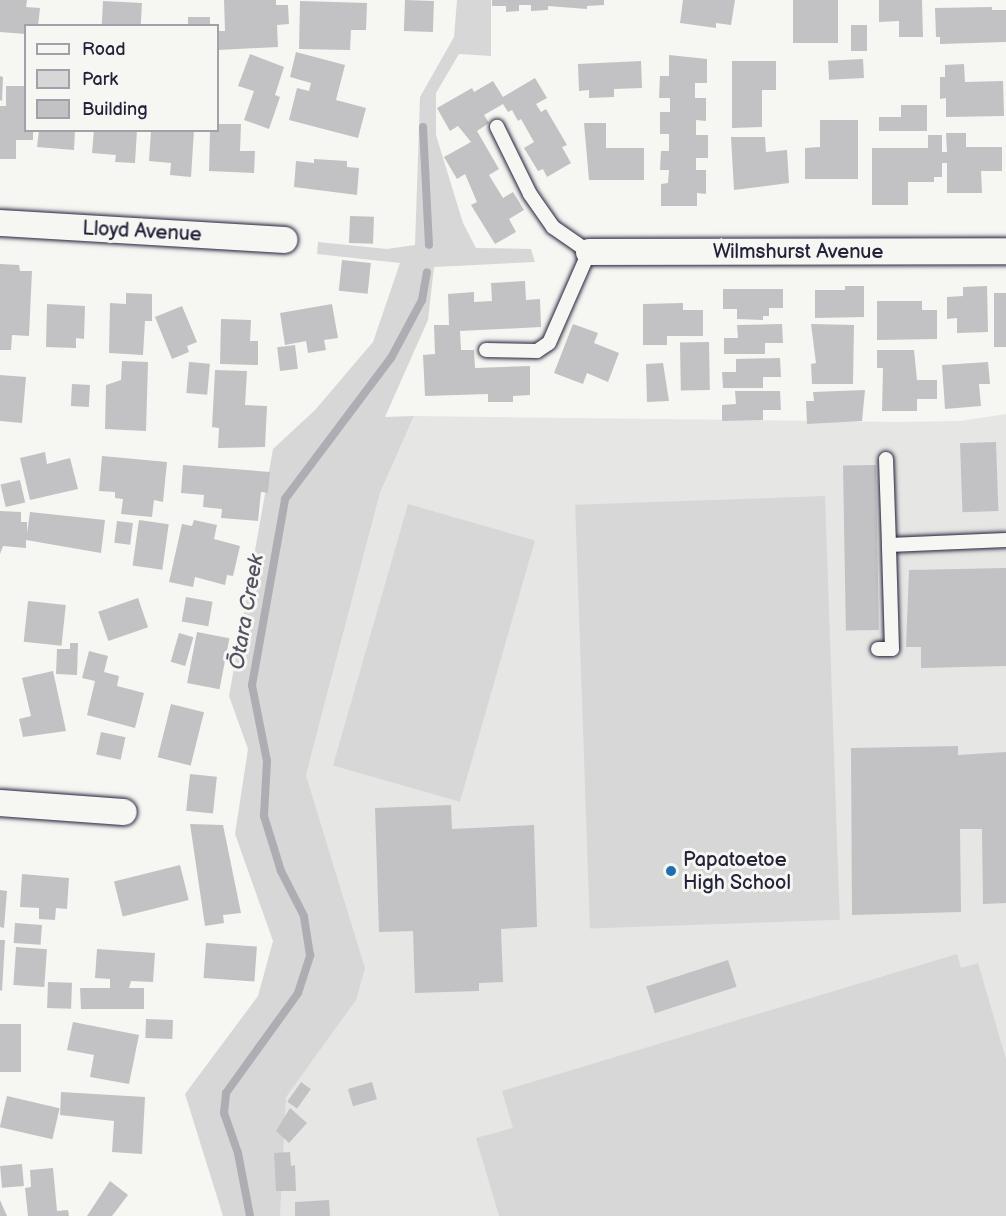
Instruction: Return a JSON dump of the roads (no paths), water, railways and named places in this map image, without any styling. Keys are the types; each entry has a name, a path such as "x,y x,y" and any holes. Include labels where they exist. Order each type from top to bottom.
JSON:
{"street":[{"name":"Lloyd Avenue","path":"0,223 284,240"},
{"name":"Wilmshurst Avenue","path":"589,252 1006,251"},
{"path":"0,804 124,812"}],"lane":[{"path":"486,350 537,351 549,344 589,252 553,227 530,194 497,128"},
{"path":"878,650 892,649 886,459"},
{"path":"889,544 1006,540"}],"waterway":[{"name":"Ōtara Creek","path":"423,127 429,245"},
{"name":"Ōtara Creek","path":"250,1216 238,1153 224,1113 226,1093 298,993 310,955 304,916 281,871 264,816 267,761 252,685 285,499 391,358 422,300 427,272"}],"place":[{"name":"Papatoetoe High School","path":"671,871"}]}
